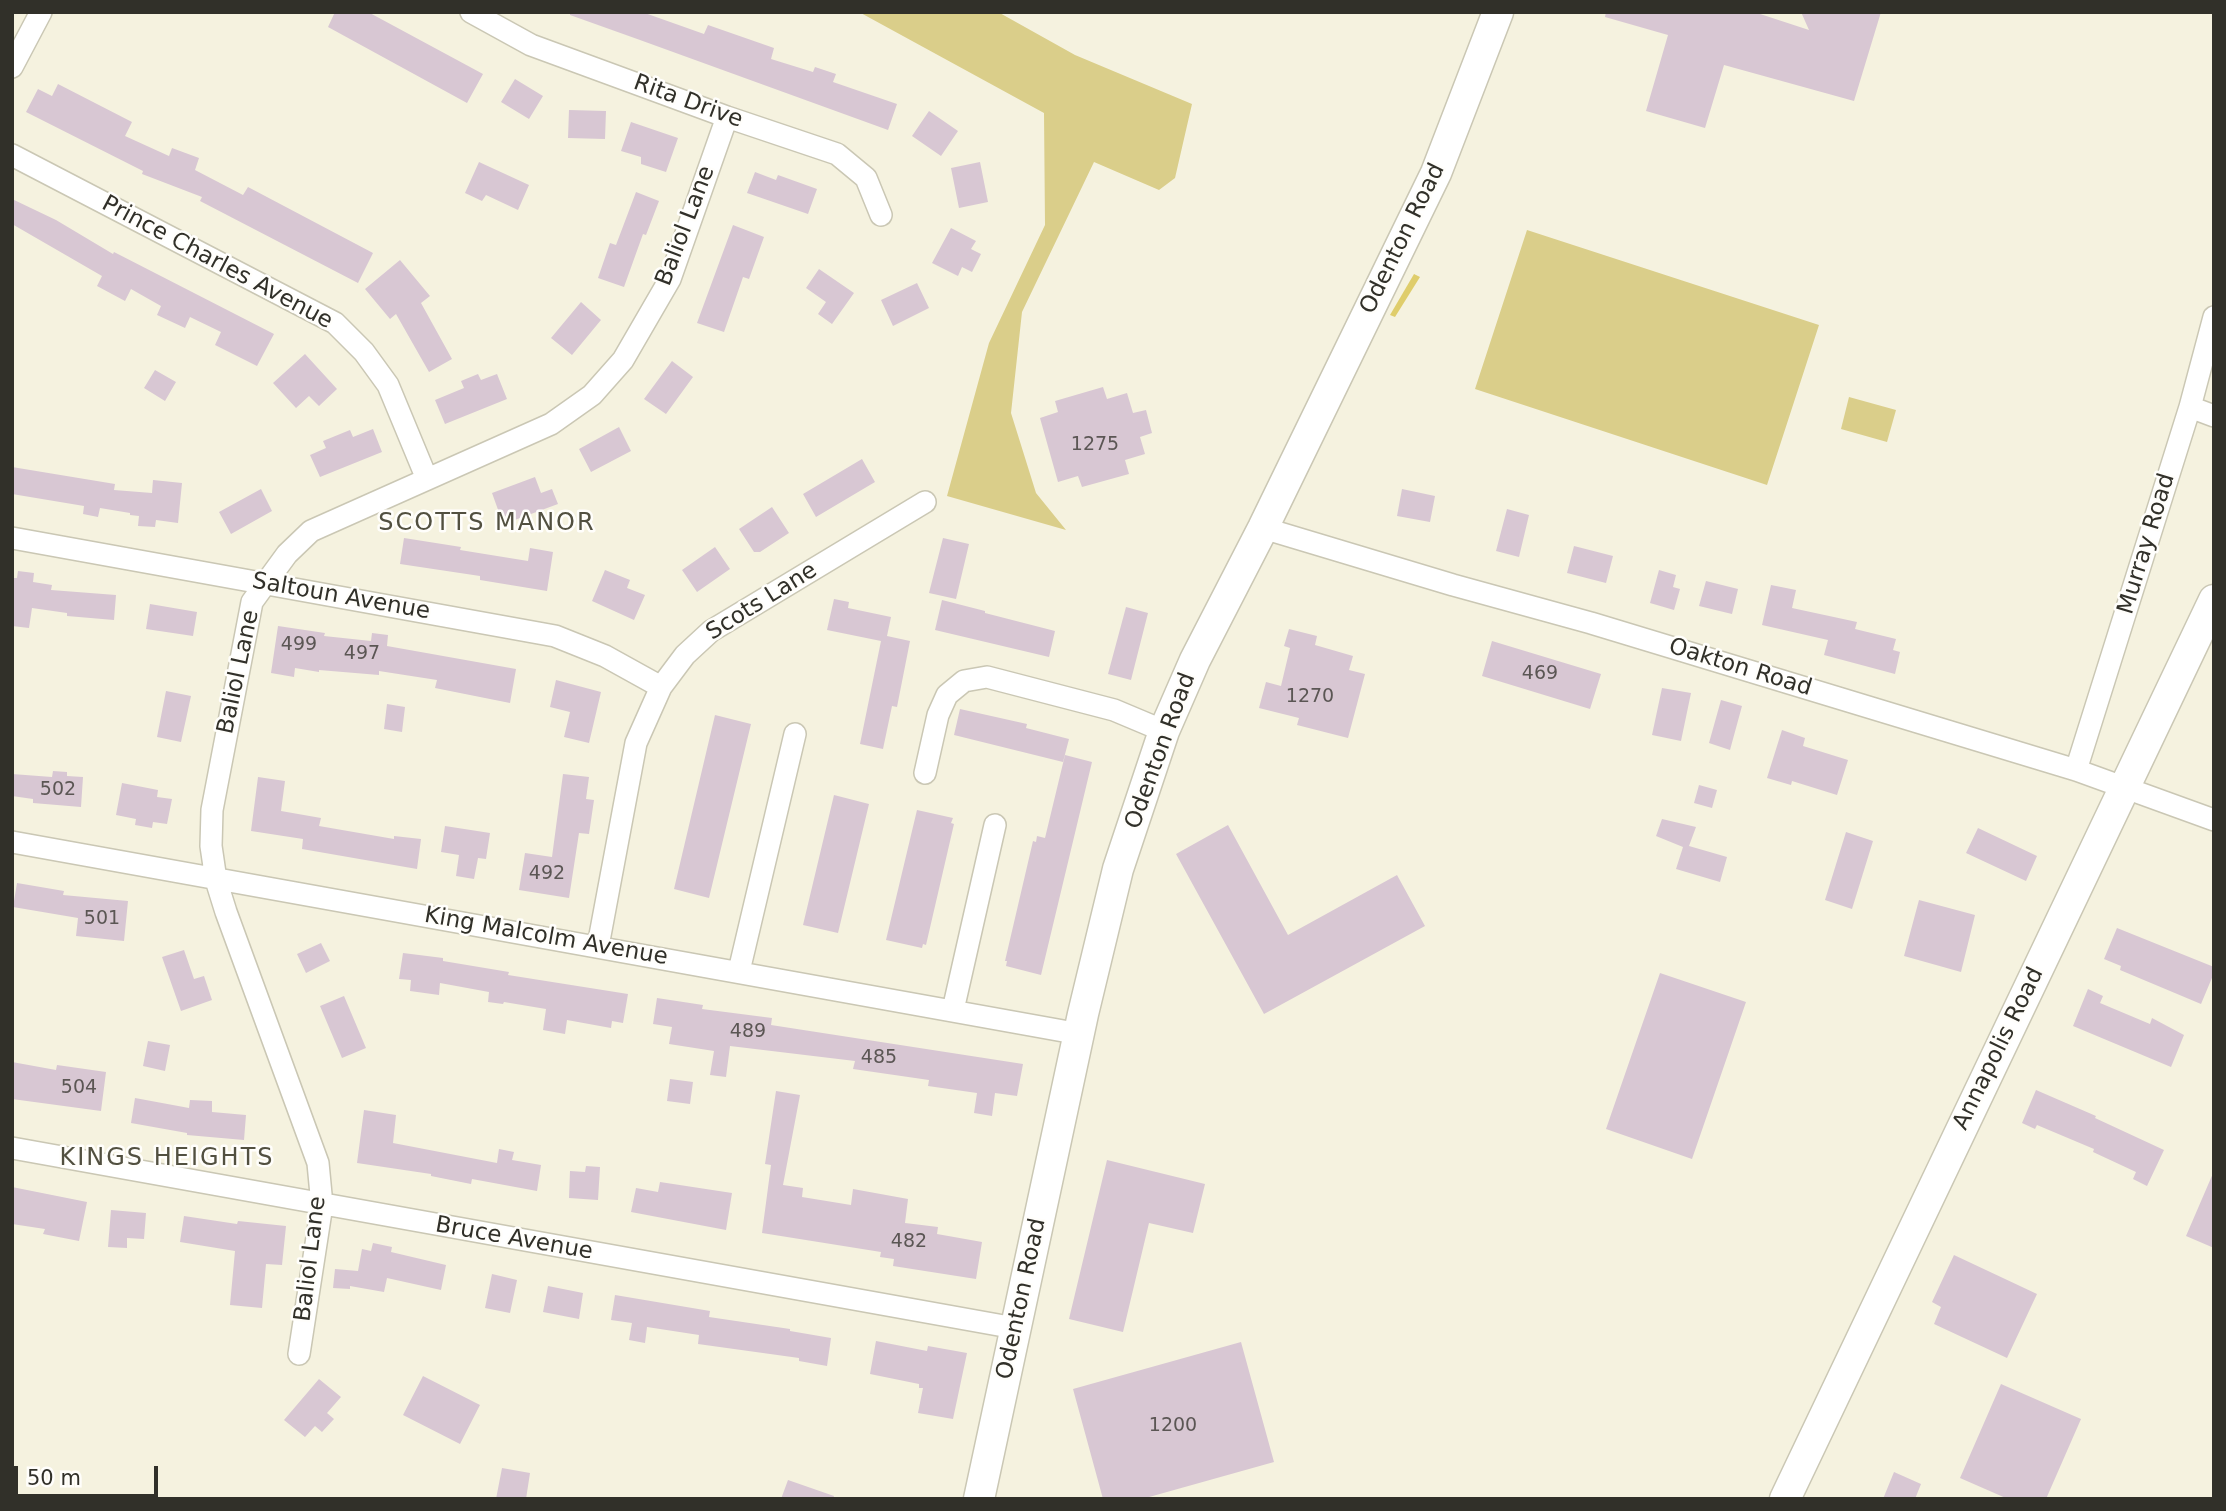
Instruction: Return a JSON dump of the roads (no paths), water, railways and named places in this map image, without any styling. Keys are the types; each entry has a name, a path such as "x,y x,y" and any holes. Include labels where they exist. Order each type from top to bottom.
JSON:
{"street":[{"path":"12,67 41,12"},
{"name":"Rita Drive","path":"471,12 531,45 837,154 866,178 881,215"},
{"name":"Odenton Road","path":"979,1499 1118,869 1164,731 1195,660 1263,528 1436,173 1498,12"},
{"name":"Baliol Lane","path":"299,1354 322,1205 318,1163 226,912 216,880 211,846 212,810 252,602 287,554 311,531 551,424 592,395 622,360 670,279 727,117"},
{"name":"Prince Charles Avenue","path":"12,155 335,323 364,352 388,385 427,479"},
{"name":"Murray Road","path":"2076,770 2190,407 2214,317"},
{"path":"2190,407 2214,416"},
{"name":"Scots Lane","path":"598,946 636,743 661,687 685,655 711,631 925,502"},
{"name":"Oakton Road","path":"1263,528 1591,623 2076,770 2214,820"},
{"name":"Saltoun Avenue","path":"12,538 555,636 605,656 661,687"},
{"name":"Annapolis Road","path":"1786,1499 2214,600"},
{"path":"925,773 938,715 947,695 964,681 987,677 1114,710 1164,731"},
{"path":"738,971 794,734"},
{"path":"953,1010 995,825"},
{"name":"King Malcolm Avenue","path":"12,842 1080,1034"},
{"name":"Bruce Avenue","path":"12,1148 1015,1328"}],"district":[{"name":"SCOTTS MANOR","path":"487,524"},
{"name":"KINGS HEIGHTS","path":"167,1159"}]}
